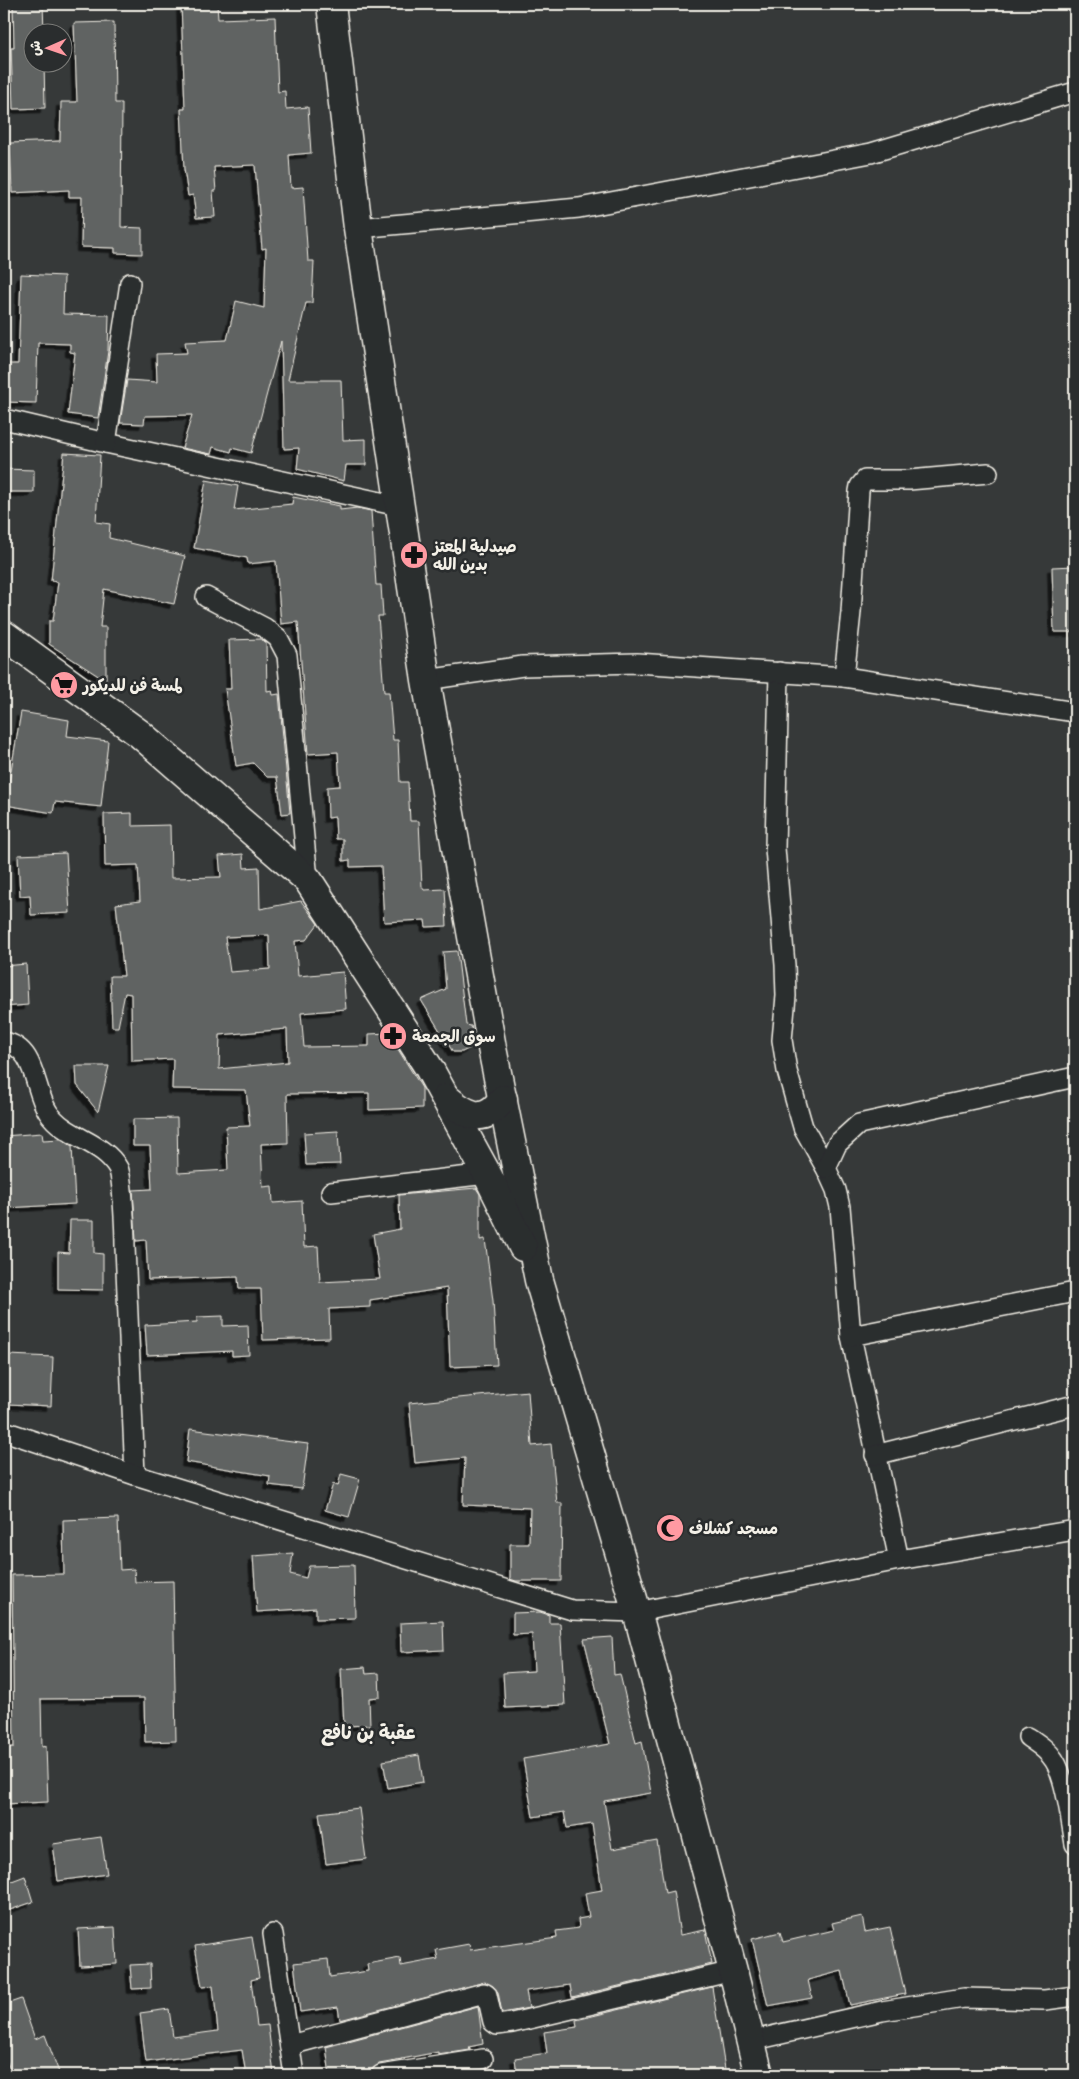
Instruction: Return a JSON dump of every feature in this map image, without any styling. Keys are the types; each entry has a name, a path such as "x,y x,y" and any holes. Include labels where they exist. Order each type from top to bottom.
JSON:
{"main road":[{"path":"331,4 358,228 426,680 503,1100 539,1280 637,1612 733,1970 757,2075"},
{"path":"4,635 140,734 308,880 430,1068 487,1174 539,1280"},
{"path":"445,1097 459,1110 470,1115 480,1116 490,1113 503,1100"}],"street":[{"path":"358,228 579,208 861,154 1075,92"},
{"path":"106,443 130,283"},
{"path":"4,419 399,506"},
{"path":"844,676 851,612 859,491 862,483 865,480 909,480 988,474"},
{"path":"206,597 265,628 278,638 287,655 308,880"},
{"path":"426,680 522,666 637,663 844,676 1075,712"},
{"path":"779,672 775,848 785,964 786,996 782,1040 787,1071 803,1127 826,1168 836,1190 840,1207 851,1336 899,1560"},
{"path":"4,1042 21,1051 30,1061 38,1090 47,1111 58,1125 109,1156 119,1170 124,1225 135,1475"},
{"path":"826,1168 837,1144 859,1124 1075,1077"},
{"path":"331,1192 487,1174"},
{"path":"851,1336 1075,1292"},
{"path":"875,1455 1075,1405"},
{"path":"4,1431 135,1475 572,1610 637,1612 899,1560 1075,1530"},
{"path":"1028,1737 1045,1749 1055,1762 1063,1784 1075,1844"},
{"path":"273,1934 294,2075"},
{"path":"290,2045 484,1993 487,1995 491,2007 493,2022 497,2025 521,2021 733,1970"},
{"path":"750,2041 882,2011 964,1998 1044,2000 1075,1996"},
{"path":"381,2075 483,2059"}],"building":[{"path":"13,4 43,4 44,22 22,22 22,72 44,72 45,108 13,109 11,48 14,48"},
{"path":"181,4 217,4 218,19 275,17 278,92 285,91 286,109 308,107 311,153 289,155 291,188 303,187 308,261 314,261 312,303 306,303 288,380 341,380 343,440 366,439 366,465 346,465 344,481 297,469 299,448 284,449 281,341 251,453 232,448 231,452 213,447 211,454 182,448 192,415 145,416 144,424 120,423 127,380 157,382 156,354 187,353 185,342 227,340 236,301 264,308 266,248 262,249 255,165 214,167 216,191 213,191 215,217 196,218 193,195 188,196 184,169 181,109 185,109"},
{"path":"114,22 115,103 122,103 121,227 142,228 142,254 115,253 115,248 81,247 82,197 69,197 69,190 12,193 10,143 60,141 61,102 77,102 74,23"},
{"path":"21,274 64,276 63,314 109,315 108,351 98,418 68,414 75,353 70,352 70,344 38,343 36,403 4,402 4,364 18,364"},
{"path":"64,453 100,455 96,522 110,524 109,538 185,556 174,604 104,589 100,627 106,627 106,681 49,644 49,621 53,621 58,582 51,581"},
{"path":"4,469 34,470 34,492 4,492"},
{"path":"206,480 238,486 234,510 292,504 293,497 340,506 340,510 357,508 371,511 376,585 381,585 383,616 378,616 384,692 389,692 393,740 398,740 400,782 408,782 410,821 419,821 422,887 424,890 445,889 447,926 426,927 425,920 384,922 381,866 350,867 350,860 343,861 343,839 336,839 335,817 328,818 327,787 340,786 338,752 308,754 298,622 281,624 276,561 248,564 247,558 194,548"},
{"path":"1075,566 1075,632 1054,632 1052,567"},
{"path":"261,639 266,643 267,691 272,690 273,695 279,694 290,813 282,814 277,777 267,777 253,763 236,766 225,689 231,689 229,640"},
{"path":"21,712 69,720 67,736 108,741 101,807 55,802 53,813 5,805"},
{"path":"132,813 132,826 170,825 171,878 221,877 219,856 243,854 244,868 259,867 260,909 301,901 318,924 306,940 295,941 298,976 343,972 346,1009 301,1013 304,1047 369,1046 369,1034 388,1033 422,1088 422,1108 369,1110 369,1093 287,1094 288,1143 261,1144 263,1187 272,1186 273,1203 302,1201 304,1247 318,1246 320,1282 380,1279 373,1234 400,1229 399,1195 476,1188 480,1194 480,1240 485,1239 493,1301 497,1365 450,1367 447,1288 370,1300 370,1307 329,1309 330,1338 263,1340 261,1289 239,1289 238,1277 148,1280 146,1240 136,1241 133,1190 152,1189 150,1146 133,1146 133,1119 177,1118 178,1173 228,1170 226,1127 250,1126 246,1090 172,1089 173,1059 132,1061 131,994 125,993 118,1027 112,1027 110,976 124,976 116,904 140,901 138,865 105,866 104,814","holes":["269,935 270,969 230,972 225,937","287,1029 288,1062 219,1069 220,1035"]},
{"path":"66,853 70,913 31,915 30,895 20,896 18,855"},
{"path":"457,951 466,1025 471,1026 475,1041 470,1048 462,1052 453,1052 421,1000 446,989 443,952"},
{"path":"26,964 28,1005 4,1007 4,966"},
{"path":"76,1066 109,1066 98,1112 77,1085"},
{"path":"338,1131 340,1164 306,1165 304,1133"},
{"path":"42,1133 43,1140 61,1139 72,1146 75,1204 7,1208 4,1136"},
{"path":"70,1220 94,1220 94,1253 103,1254 103,1290 58,1289 58,1252 69,1253"},
{"path":"223,1316 223,1326 248,1325 249,1355 232,1356 232,1351 147,1355 145,1325 197,1322 197,1317"},
{"path":"9,1355 53,1357 51,1406 7,1404"},
{"path":"528,1391 532,1446 551,1444 557,1503 562,1503 561,1581 516,1581 510,1579 510,1544 529,1544 530,1508 463,1505 465,1458 415,1463 409,1403"},
{"path":"190,1429 308,1444 302,1489 269,1485 270,1476 186,1462"},
{"path":"341,1474 360,1479 349,1517 325,1510 333,1484 338,1486"},
{"path":"118,1518 120,1570 134,1569 135,1582 173,1581 176,1741 145,1742 144,1698 41,1699 42,1747 46,1746 48,1802 4,1804 4,1748 14,1747 12,1575 64,1574 63,1520"},
{"path":"293,1553 290,1574 306,1578 309,1566 354,1565 355,1618 316,1619 316,1608 257,1612 253,1556"},
{"path":"540,1612 549,1615 549,1623 560,1623 565,1705 505,1708 503,1673 534,1671 532,1634 513,1635 513,1613"},
{"path":"443,1621 444,1650 401,1652 400,1623"},
{"path":"612,1637 614,1675 620,1674 636,1743 642,1741 651,1793 604,1801 612,1849 657,1841 665,1893 673,1891 680,1935 705,1930 712,1964 572,1997 570,1985 526,1991 529,2008 502,2013 498,1992 493,1986 485,1982 340,2020 338,2007 300,2012 294,1963 328,1959 330,1977 368,1971 367,1964 400,1958 401,1966 438,1959 436,1950 469,1944 470,1950 557,1938 556,1931 579,1928 578,1919 589,1917 585,1893 602,1890 592,1824 567,1828 564,1812 533,1817 523,1759 610,1744 584,1639"},
{"path":"365,1667 366,1674 379,1673 380,1697 369,1698 370,1725 344,1726 341,1669"},
{"path":"419,1755 423,1782 388,1788 383,1761"},
{"path":"359,1808 366,1859 326,1864 319,1813"},
{"path":"101,1837 107,1874 58,1881 53,1844"},
{"path":"25,1876 33,1902 4,1912 4,1884"},
{"path":"862,1916 865,1932 890,1927 905,1994 850,2005 842,1971 808,1980 812,1998 768,2006 752,1939 780,1932 783,1942 834,1930 832,1923"},
{"path":"115,1927 117,1964 80,1966 78,1929"},
{"path":"252,1937 259,1978 251,1980 257,2026 268,2025 274,2075 246,2075 242,2050 146,2062 140,2013 169,2009 173,2037 218,2031 213,1986 202,1987 195,1946"},
{"path":"150,1964 151,1988 132,1989 130,1965"},
{"path":"712,1987 726,2075 517,2075 515,2058 547,2053 544,2032 577,2027 576,2020"},
{"path":"21,1999 35,2039 45,2035 60,2075 12,2075 4,2054 4,2005"},
{"path":"478,2006 483,2044 469,2047 470,2050 438,2055 438,2052 379,2064 371,2070 330,2075 326,2047"}],"place":[{"name":"صيدلية المعتز بدين الله","path":"414,555"},
{"name":"لمسة فن للديكور","path":"64,685"},
{"name":"سوق الجمعة","path":"393,1036"},
{"name":"مسجد كشلاف","path":"670,1528"}],"district":[{"name":"عقبة بن نافع","path":"368,1732"}]}
